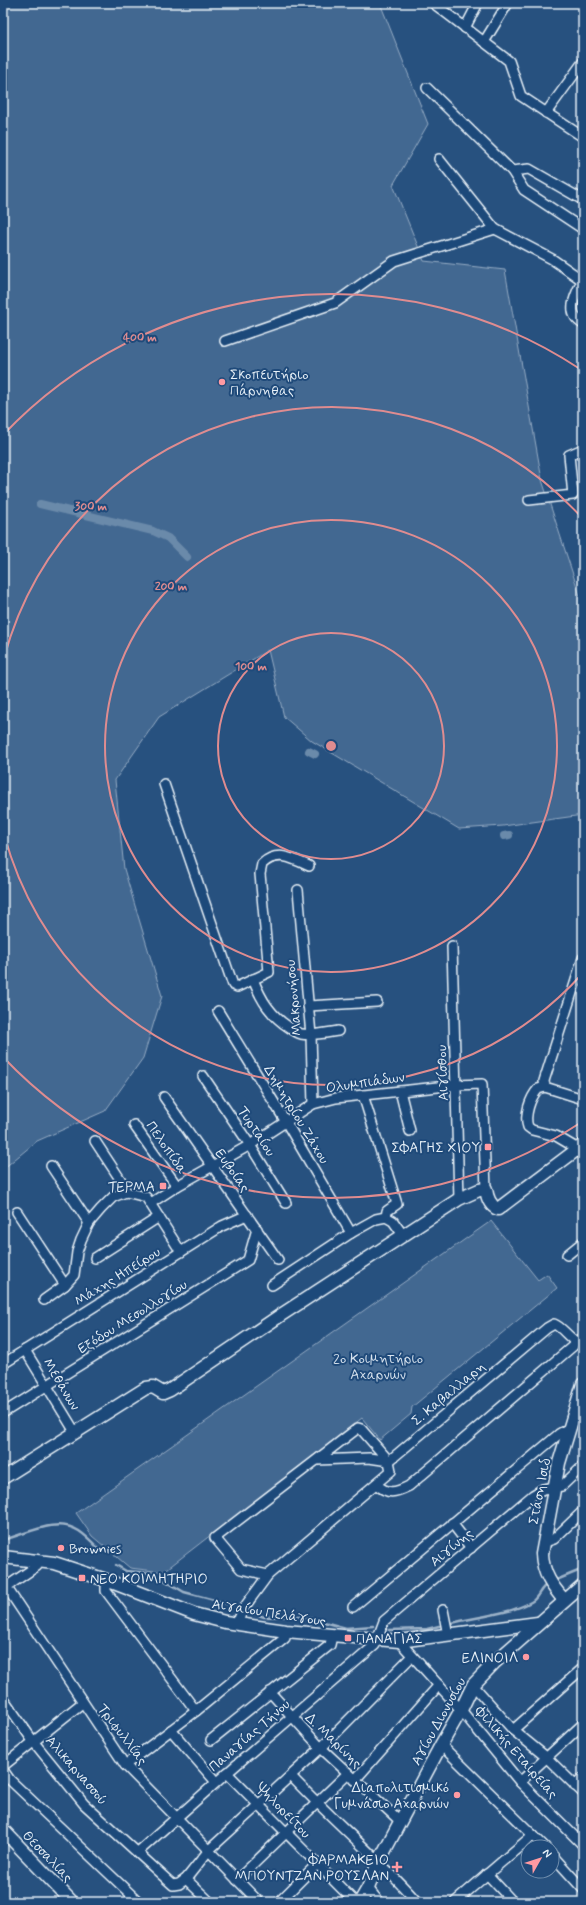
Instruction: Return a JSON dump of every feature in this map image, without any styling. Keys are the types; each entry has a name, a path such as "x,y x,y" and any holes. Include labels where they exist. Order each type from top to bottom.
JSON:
{"street":[{"path":"433,3 509,61 521,96 583,137"},
{"path":"465,28 478,3"},
{"path":"484,42 508,3"},
{"path":"546,113 583,62"},
{"path":"427,88 512,171 524,190 583,228"},
{"path":"439,160 495,229 552,259 583,280 572,306 573,313 577,320 583,324"},
{"path":"512,171 529,170 583,200"},
{"path":"225,341 335,303 394,260 495,229"},
{"path":"529,500 573,495 569,455 583,449"},
{"path":"164,784 233,985 237,986 269,972 260,874 262,864 268,857 276,856 294,859 309,866"},
{"name":"Μακρονήσου","path":"298,890 311,1035 314,1104"},
{"name":"Αιγίσθου","path":"452,946 459,1199"},
{"path":"545,1087 544,1082 583,958"},
{"path":"253,979 267,1008 282,1023 299,1034 311,1035 338,1031"},
{"path":"308,1006 376,1002"},
{"name":"Δημητρίου Ζάχου","path":"218,1011 286,1122 351,1233"},
{"name":"Τυρταίου","path":"203,1076 250,1145 286,1203"},
{"name":"Ολυμπιάδων","path":"151,1203 177,1186 250,1145 314,1104 336,1098 456,1085 482,1084 486,1189"},
{"path":"3,1478 146,1388 153,1387 163,1393 170,1390 281,1315 459,1199 479,1190 486,1189 486,1196 494,1207 498,1209 580,1147 556,1136 532,1130 528,1127 527,1117 531,1100 538,1089 545,1087 583,1099"},
{"path":"400,1091 410,1131"},
{"path":"363,1095 397,1204 387,1211 386,1217"},
{"name":"Ευβοίας","path":"164,1096 278,1260"},
{"name":"Πελοπίδα","path":"134,1125 177,1186"},
{"path":"95,1141 122,1182 126,1192"},
{"path":"51,1166 89,1224"},
{"path":"44,1300 65,1285 74,1275 77,1252 89,1224 113,1197 126,1192 146,1197 181,1252"},
{"path":"17,1212 65,1285"},
{"name":"Μάχης Ηπείρου","path":"3,1364 222,1226 247,1215"},
{"path":"95,1258 159,1217"},
{"path":"272,1286 351,1233 376,1219 386,1217 393,1221 403,1235"},
{"name":"Εξόδου Μεσολλογίου","path":"3,1413 248,1260 257,1229"},
{"path":"567,1255 583,1242"},
{"name":"Σ. Καβαλλαρη","path":"389,1461 546,1328 554,1324 560,1326 568,1336 579,1340"},
{"path":"376,1484 383,1490 396,1492 409,1486 579,1340"},
{"name":"Μεθάνων","path":"25,1350 75,1432"},
{"name":"Στάση Ισιδ","path":"564,1600 546,1577 542,1554 553,1488 559,1463 571,1427 579,1415 583,1384"},
{"path":"353,1607 452,1523 560,1434 571,1427"},
{"path":"237,1624 243,1609 268,1575 391,1471 389,1461 361,1429 358,1428 215,1538 241,1569 268,1575"},
{"path":"316,1460 370,1458 389,1461"},
{"name":"Αιγίνης","path":"378,1640 384,1621 534,1496 543,1489 562,1486 583,1466"},
{"path":"544,1542 554,1539 583,1511"},
{"path":"452,1523 471,1548"},
{"name":"Αιγαίου Πελάγους","path":"3,1557 54,1563 106,1580 194,1614 237,1624 286,1631 399,1641 538,1622"},
{"path":"4,1585 37,1566 38,1561"},
{"path":"106,1580 106,1591 196,1711"},
{"name":"Τριφυλλίας","path":"4,1585 125,1765 259,1902"},
{"name":"Αγίου Διονυσίου","path":"360,1902 368,1888 378,1863 473,1685 495,1662 538,1622 583,1585"},
{"path":"443,1610 448,1635"},
{"path":"125,1765 196,1711 285,1638 286,1631"},
{"path":"211,1740 330,1645 332,1636"},
{"name":"Παναγίας Τήνου","path":"138,1852 216,1782 375,1645 378,1640"},
{"name":"Φιλικής Εταιρείας","path":"399,1641 461,1710 520,1782 583,1845"},
{"path":"210,1902 186,1879 209,1850 292,1776 412,1656"},
{"path":"513,1730 583,1668"},
{"path":"355,1780 439,1685"},
{"path":"473,1685 513,1730 546,1757 583,1793"},
{"name":"Δ. Μαρίνης","path":"270,1692 321,1748 400,1821"},
{"name":"Αλικαρνασσού","path":"3,1698 33,1741 84,1804 173,1885 179,1884 186,1879"},
{"path":"3,1766 82,1703"},
{"path":"520,1782 583,1724"},
{"path":"171,1730 216,1782"},
{"path":"441,1745 537,1839"},
{"path":"3,1770 10,1780 139,1902"},
{"name":"Ψηλορείτου","path":"227,1773 355,1902"},
{"path":"237,1880 348,1773"},
{"path":"292,1776 316,1803 376,1859 378,1863 394,1876 417,1902"},
{"path":"575,1786 583,1778"},
{"name":"Θεσσαλίας","path":"3,1830 72,1902"},
{"path":"455,1902 533,1835"},
{"path":"279,1902 317,1864"},
{"path":"560,1864 583,1888"},
{"path":"487,1874 513,1902"},
{"path":"368,1888 379,1902"},
{"path":"341,1902 348,1895"}],"green space":[{"path":"3,3 380,3 428,124 393,185 424,261 505,270 542,480 583,605 583,815 503,826 459,829 312,741 284,717 268,650 159,717 115,780 124,869 162,996 143,1058 105,1111 37,1141 3,1169"},
{"name":"2ο Κοιμητήριο Αχαρνών","path":"491,1221 538,1280 547,1274 557,1288 412,1407 411,1414 380,1440 362,1418 163,1572 130,1568 92,1536 76,1513"}],"waterway":[{"path":"40,504 153,531 168,538 187,557"},
{"path":"309,751 315,754"},
{"path":"504,836 509,835"},
{"path":"3,1540 42,1528 61,1525 79,1531 102,1552"},
{"path":"116,1565 126,1571 152,1573 184,1592 233,1605"},
{"path":"554,1581 583,1569"},
{"path":"452,1623 513,1610 523,1606 534,1600 545,1585 548,1584"},
{"path":"251,1612 264,1617 302,1616 346,1628 373,1626"},
{"path":"389,1630 427,1629 439,1626"}],"place":[{"name":"Σκοπευτήριο Πάρνηθας","path":"222,382"},
{"name":"ΣΦΑΓΗΣ ΧΙΟΥ","path":"488,1147"},
{"name":"ΤΕΡΜΑ","path":"163,1186"},
{"name":"Brownies","path":"61,1548"},
{"name":"ΝΕΟ ΚΟΙΜΗΤΗΡΙΟ","path":"82,1578"},
{"name":"ΠΑΝΑΓΙΑΣ","path":"348,1638"},
{"name":"ΕΛΙΝΟΙΛ","path":"526,1657"},
{"name":"Διαπολιτισμικό Γυμνάσιο Αχαρνών","path":"457,1795"},
{"name":"ΦΑΡΜΑΚΕΙΟ ΜΠΟΥΝΤΖΑΝ ΡΟΥΣΛΑΝ","path":"397,1867"}]}
